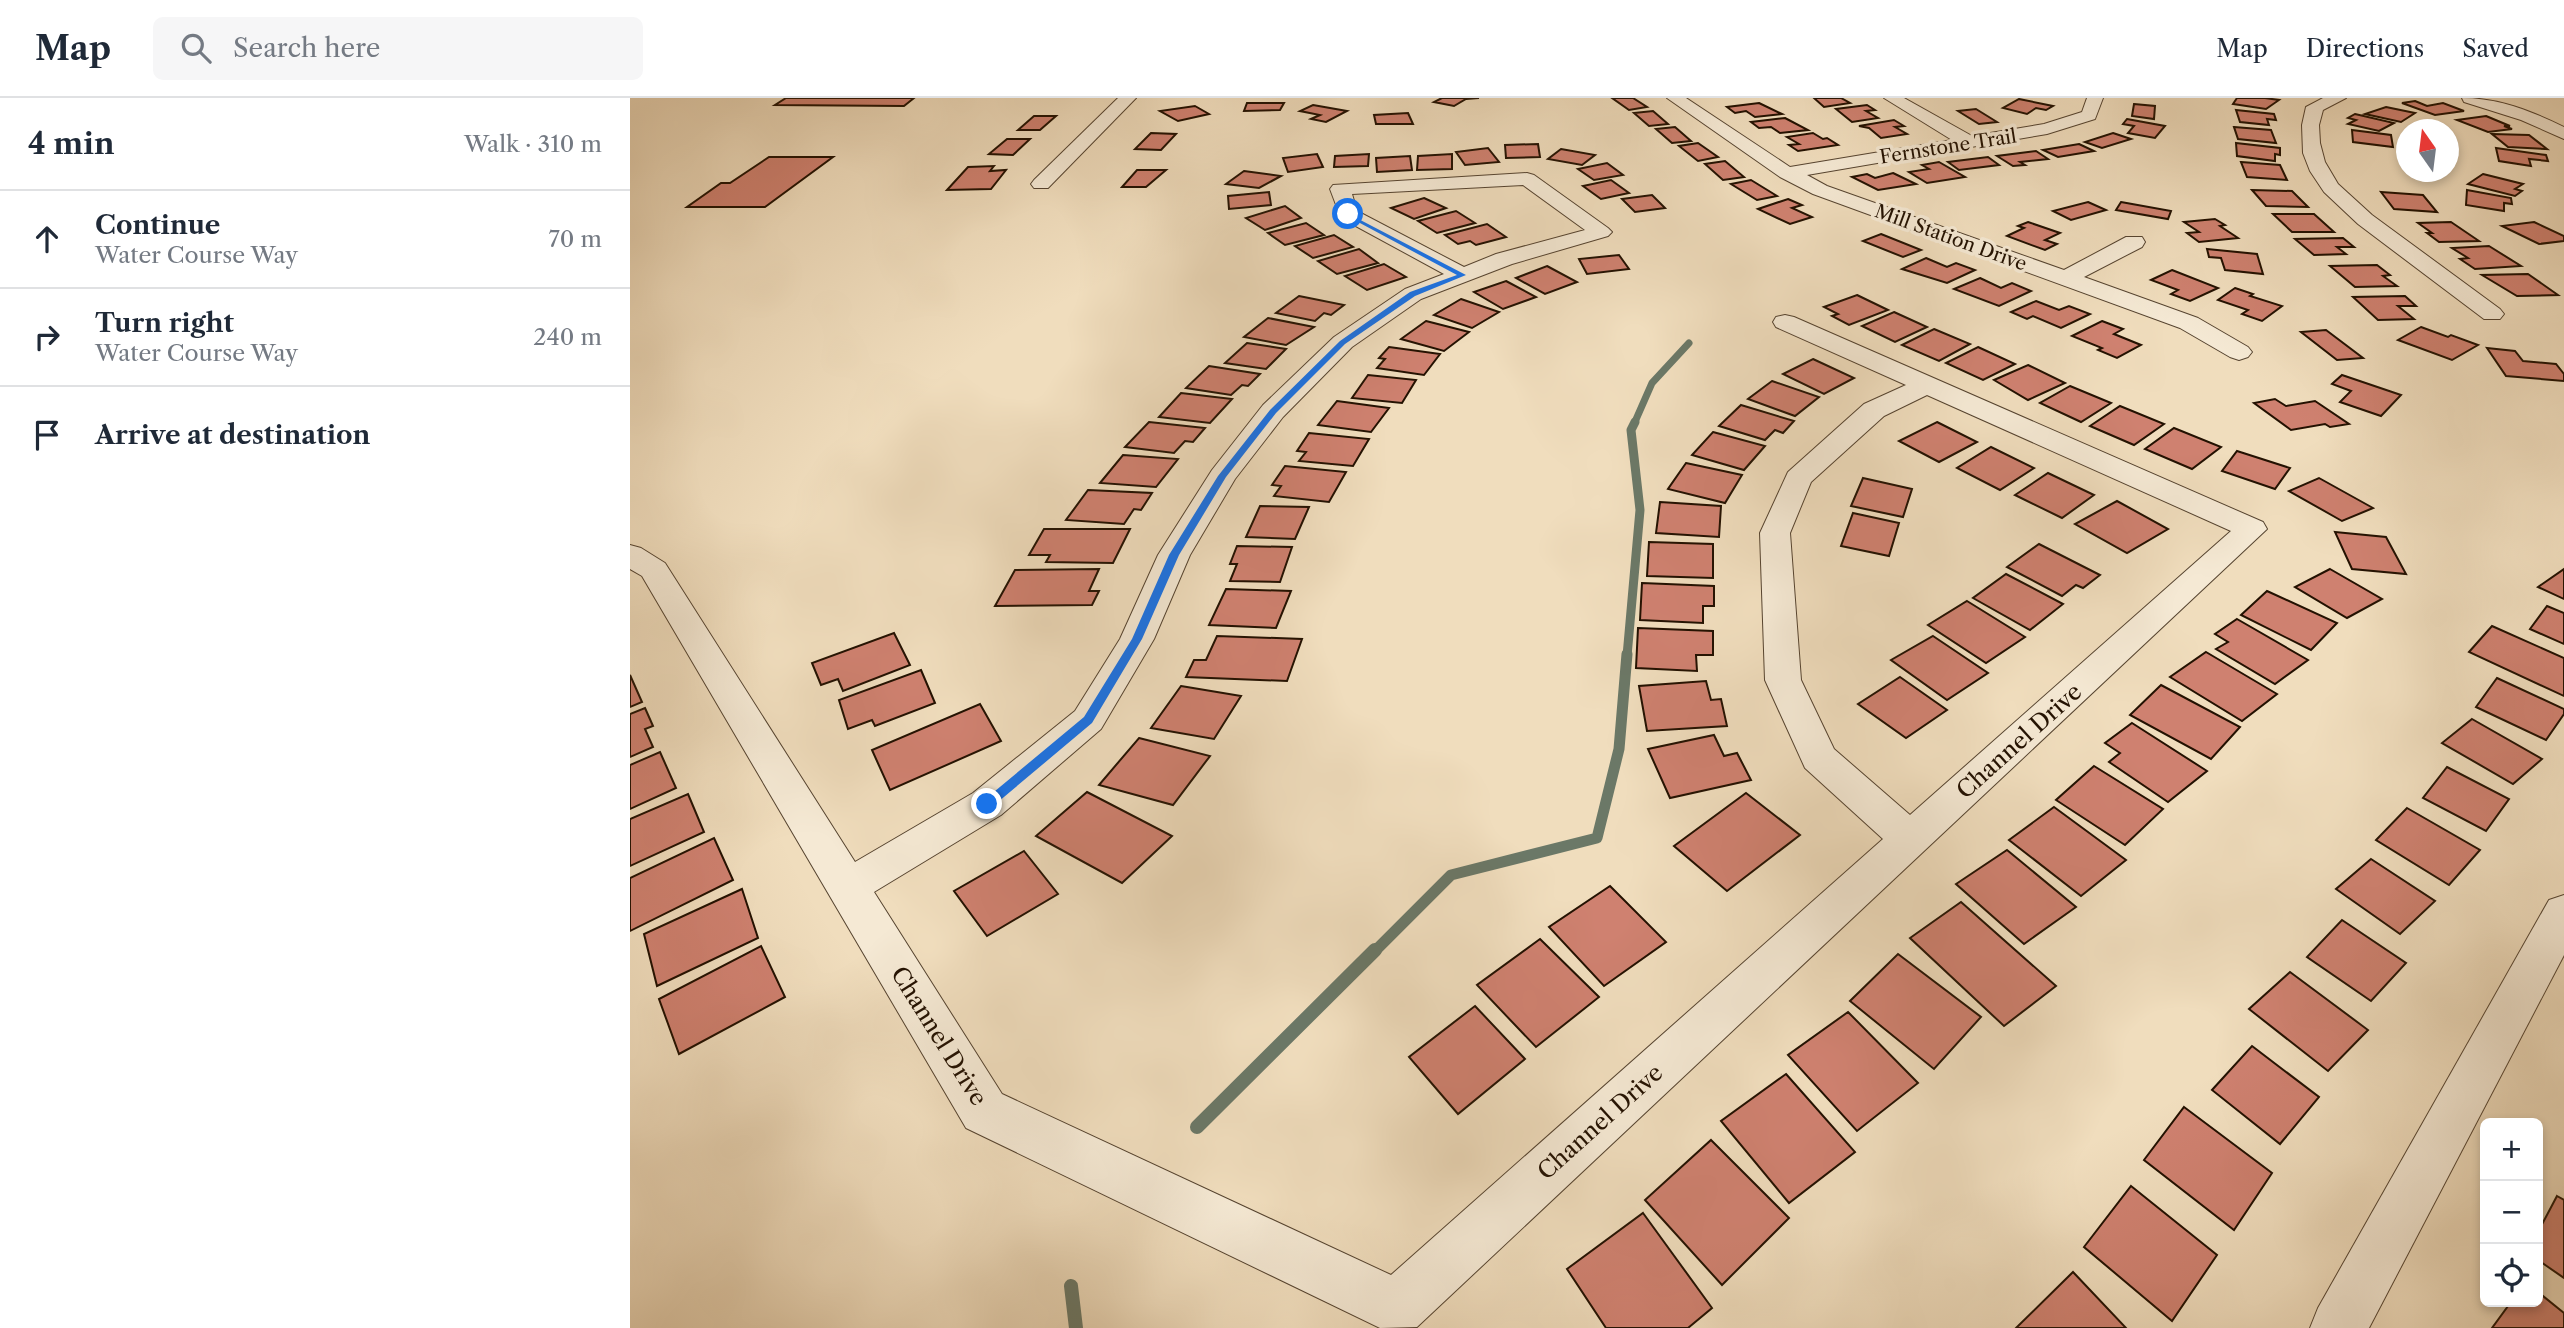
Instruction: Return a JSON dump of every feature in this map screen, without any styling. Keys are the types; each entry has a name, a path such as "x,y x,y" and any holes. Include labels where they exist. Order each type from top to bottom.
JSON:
{"street":[{"path":"1041,184 1128,98"},
{"name":"Mill Station Drive","path":"1675,98 1787,173 1820,190 2189,323 2239,352"},
{"path":"1892,98 1971,143"},
{"name":"Fernstone Trail","path":"1787,173 2047,129 2089,115 2095,98"},
{"path":"2338,98 2315,107 2310,118 2311,143 2317,166 2326,182 2367,220 2491,314"},
{"path":"2470,98 2527,117 2563,133"},
{"path":"848,887 987,804 1088,720 1137,639 1174,555 1222,476 1273,411 1343,342 1413,294 1463,275 1504,259 1601,232 1527,179 1340,189 1348,214 1463,275"},
{"path":"2066,278 2134,242"},
{"name":"Channel Drive","path":"630,555 654,570 984,1111 1397,1307 2252,529 1785,322"},
{"path":"1911,839 1819,758 1783,680 1775,533 1798,478 1874,410 1927,384"},
{"path":"2338,1328 2564,913"}],"building":[{"path":"786,98 914,98 904,106 775,105"},
{"path":"1442,98 1479,98 1466,99 1454,106 1434,102"},
{"path":"1612,98 1633,98 1647,107 1629,110"},
{"path":"1814,98 1841,98 1850,103 1824,107"},
{"path":"2237,98 2279,100 2266,109 2233,104"},
{"path":"2019,99 2053,106 2046,110 2036,108 2027,114 2003,108"},
{"path":"2415,101 2427,106 2443,103 2464,111 2435,115 2402,103"},
{"path":"1247,103 1284,103 1280,110 1244,111"},
{"path":"1759,103 1782,114 1755,117 1746,111 1735,113 1727,107"},
{"path":"2134,104 2155,106 2154,119 2132,116"},
{"path":"1313,105 1347,111 1326,122 1311,119 1320,115 1300,111"},
{"path":"1867,105 1875,110 1866,111 1878,118 1852,122 1836,109"},
{"path":"1195,106 1209,114 1178,121 1160,111"},
{"path":"2386,107 2415,113 2396,121 2365,114"},
{"path":"1976,109 1997,122 1979,124 1958,111"},
{"path":"2236,110 2274,114 2276,120 2267,119 2269,125 2240,122"},
{"path":"1653,111 1668,124 1649,126 1634,113"},
{"path":"1408,113 1413,124 1376,124 1374,115"},
{"path":"2355,114 2394,123 2379,131 2348,124 2356,120 2348,118"},
{"path":"1034,116 1056,116 1040,130 1018,130"},
{"path":"2486,116 2512,129 2488,132 2459,120"},
{"path":"1785,118 1808,130 1780,133 1771,127 1759,128 1751,122"},
{"path":"2127,119 2165,126 2155,138 2128,133 2134,126 2123,124"},
{"path":"1894,120 1904,126 1895,127 1907,134 1881,138 1869,128 1859,126"},
{"path":"1675,127 1691,141 1672,143 1656,129"},
{"path":"2234,127 2271,130 2276,143 2238,139"},
{"path":"2352,130 2391,135 2393,147 2353,142"},
{"path":"1151,133 1176,134 1161,150 1135,149"},
{"path":"1813,133 1838,145 1798,151 1789,145 1799,144 1787,137"},
{"path":"2113,133 2131,139 2102,148 2085,142"},
{"path":"2492,134 2529,135 2547,149 2508,147"},
{"path":"1007,139 1030,139 1013,155 989,154"},
{"path":"1698,143 1718,157 1698,161 1679,146"},
{"path":"2236,143 2280,148 2280,155 2275,154 2275,161 2237,156"},
{"path":"1538,144 1540,157 1506,158 1505,145"},
{"path":"2079,144 2094,151 2058,157 2043,150"},
{"path":"1488,148 1499,162 1465,165 1456,152"},
{"path":"2496,148 2546,155 2548,161 2529,159 2531,166 2499,161"},
{"path":"1561,149 1595,155 1582,165 1548,159"},
{"path":"2036,151 2048,159 2020,162 2025,165 2013,166 1997,156"},
{"path":"1317,154 1323,167 1288,172 1283,158"},
{"path":"1369,154 1368,166 1334,167 1335,156"},
{"path":"1452,154 1452,169 1417,170 1418,156"},
{"path":"1410,156 1412,170 1377,172 1376,158"},
{"path":"769,157 833,157 765,207 687,207 721,183 730,183"},
{"path":"1988,157 1999,165 1959,170 1948,162"},
{"path":"1725,161 1744,177 1723,180 1705,164"},
{"path":"1939,162 1965,177 1927,183 1909,172 1929,169 1922,165"},
{"path":"2241,162 2280,165 2287,180 2247,177"},
{"path":"1607,163 1623,175 1594,180 1578,169"},
{"path":"994,166 990,171 1006,170 991,189 947,190 968,167"},
{"path":"1137,170 1166,170 1146,187 1122,187"},
{"path":"1244,171 1281,176 1259,188 1226,184"},
{"path":"1893,173 1916,184 1878,190 1852,177 1867,174 1875,178"},
{"path":"2483,174 2523,184 2515,189 2522,191 2515,196 2468,184"},
{"path":"1611,180 1629,193 1601,199 1583,186"},
{"path":"1751,180 1777,196 1757,200 1731,184"},
{"path":"2252,190 2292,191 2308,207 2266,206"},
{"path":"2467,190 2511,198 2512,204 2504,203 2504,211 2466,205"},
{"path":"1269,192 1271,205 1229,209 1228,196"},
{"path":"2381,192 2423,195 2437,212 2394,209"},
{"path":"1652,195 1665,208 1635,212 1622,199"},
{"path":"1424,198 1446,208 1414,219 1391,208"},
{"path":"1788,199 1802,205 1792,208 1812,217 1790,224 1758,209"},
{"path":"2088,202 2106,210 2071,220 2053,211"},
{"path":"2121,202 2171,211 2168,219 2116,210"},
{"path":"1285,206 1301,218 1265,230 1246,218"},
{"path":"1456,211 1475,223 1437,233 1418,221"},
{"path":"2273,214 2314,214 2334,232 2292,232"},
{"path":"2215,219 2225,225 2220,226 2238,238 2199,242 2187,233 2199,232 2184,222"},
{"path":"2028,222 2060,233 2045,240 2057,244 2045,250 2007,236 2024,228 2018,226"},
{"path":"2451,222 2479,241 2439,242 2418,223"},
{"path":"2534,222 2564,236 2564,241 2539,244 2502,226"},
{"path":"1306,223 1324,235 1285,245 1268,233"},
{"path":"1487,224 1506,237 1476,245 1470,241 1458,244 1445,235"},
{"path":"1881,234 1921,250 1903,257 1863,241"},
{"path":"1334,235 1353,247 1313,258 1295,246"},
{"path":"2343,238 2354,247 2337,247 2346,254 2314,255 2295,239"},
{"path":"2489,246 2521,266 2475,269 2460,259 2468,258 2452,248"},
{"path":"1359,249 1378,263 1337,274 1318,261"},
{"path":"2207,249 2257,254 2263,274 2225,270 2221,258 2209,257"},
{"path":"1619,255 1629,269 1587,274 1579,259"},
{"path":"1926,258 1947,267 1956,263 1975,270 1947,283 1902,269"},
{"path":"1384,264 1406,277 1367,290 1345,276"},
{"path":"2377,265 2390,275 2383,276 2397,286 2355,287 2330,266"},
{"path":"1547,266 1577,282 1545,294 1516,278"},
{"path":"2172,270 2218,288 2190,301 2171,294 2178,290 2151,280"},
{"path":"2528,274 2558,295 2517,296 2482,275"},
{"path":"1980,278 2001,288 2012,283 2031,291 1999,306 1954,289"},
{"path":"1506,281 1536,297 1503,309 1474,292"},
{"path":"2235,288 2253,294 2250,296 2282,306 2262,321 2242,314 2248,310 2218,300"},
{"path":"1857,295 1888,310 1849,325 1832,316 1838,314 1824,307"},
{"path":"1299,296 1344,305 1331,315 1324,313 1315,321 1276,313"},
{"path":"2405,296 2416,306 2398,306 2414,319 2378,320 2353,297"},
{"path":"1461,299 1499,312 1472,328 1434,315"},
{"path":"2036,301 2059,310 2069,306 2090,314 2061,328 2033,316 2027,319 2011,312"},
{"path":"1894,312 1927,327 1895,342 1862,326"},
{"path":"1268,318 1314,327 1286,345 1244,337"},
{"path":"1426,321 1469,332 1444,351 1401,339"},
{"path":"2102,321 2123,329 2114,334 2141,345 2117,358 2098,350 2102,348 2072,336"},
{"path":"2421,327 2478,345 2452,360 2398,340"},
{"path":"1934,329 1970,344 1939,361 1902,345"},
{"path":"2326,330 2363,358 2337,360 2301,332"},
{"path":"1247,343 1286,349 1266,369 1225,363"},
{"path":"1389,347 1440,354 1424,375 1377,368 1385,359 1379,358"},
{"path":"1978,347 2015,364 1983,380 1946,363"},
{"path":"2487,348 2515,351 2523,361 2556,364 2564,374 2564,381 2506,376"},
{"path":"1813,359 1854,378 1824,394 1783,374"},
{"path":"2028,365 2065,383 2028,400 1994,380"},
{"path":"1209,366 1260,374 1248,386 1242,385 1231,395 1186,388"},
{"path":"1368,375 1416,380 1402,403 1352,398"},
{"path":"2342,375 2401,395 2381,416 2340,402 2351,391 2332,384"},
{"path":"1772,381 1819,397 1795,416 1748,399"},
{"path":"2070,386 2111,403 2081,422 2040,403"},
{"path":"1181,393 1232,399 1210,423 1159,417"},
{"path":"2275,399 2286,406 2315,401 2349,424 2330,427 2325,424 2291,430 2254,403"},
{"path":"1337,401 1389,408 1371,432 1318,425"},
{"path":"1741,405 1794,421 1783,433 1775,430 1765,440 1719,426"},
{"path":"2120,406 2164,424 2134,445 2090,426"},
{"path":"1149,422 1205,428 1193,442 1185,441 1174,453 1125,447"},
{"path":"1937,422 1977,442 1939,462 1899,441"},
{"path":"2174,428 2221,447 2192,469 2145,449"},
{"path":"1713,432 1765,446 1744,470 1692,455"},
{"path":"1309,433 1369,439 1353,466 1299,461 1306,452 1297,451"},
{"path":"1991,447 2034,468 2000,490 1957,468"},
{"path":"2237,451 2290,468 2275,489 2222,471"},
{"path":"1123,455 1178,459 1156,487 1100,483"},
{"path":"1686,463 1742,475 1725,503 1668,489"},
{"path":"1285,466 1346,472 1329,502 1274,496 1281,486 1272,485"},
{"path":"2048,473 2094,495 2062,518 2015,495"},
{"path":"1863,478 1912,489 1903,517 1851,506"},
{"path":"2319,478 2373,508 2342,521 2289,491"},
{"path":"1088,490 1152,493 1141,510 1134,509 1124,524 1066,520"},
{"path":"2117,501 2168,529 2127,553 2075,524"},
{"path":"1660,502 1721,506 1719,537 1656,533"},
{"path":"1260,506 1309,507 1295,539 1246,537"},
{"path":"1853,513 1899,523 1889,556 1841,546"},
{"path":"1044,529 1130,529 1113,563 1046,562 1050,555 1029,555"},
{"path":"2335,532 2386,537 2406,574 2352,569"},
{"path":"1649,542 1713,544 1713,578 1647,576"},
{"path":"2039,544 2100,575 2083,588 2076,585 2062,596 2007,567"},
{"path":"1237,546 1292,547 1280,582 1230,581 1237,564 1230,564"},
{"path":"1099,569 1089,591 1099,591 1092,605 995,606 1015,570"},
{"path":"2330,569 2382,599 2347,618 2295,587"},
{"path":"2564,569 2564,599 2538,587"},
{"path":"2006,574 2063,604 2030,630 1973,598"},
{"path":"1642,583 1714,586 1714,606 1703,606 1703,623 1640,620"},
{"path":"1226,589 1291,591 1276,628 1209,625"},
{"path":"2267,591 2337,623 2311,650 2241,615"},
{"path":"1967,601 2025,637 1986,663 1928,625"},
{"path":"2547,606 2564,613 2564,644 2530,629"},
{"path":"2237,619 2308,660 2275,684 2216,649 2228,642 2215,634"},
{"path":"2492,626 2564,658 2564,696 2469,652"},
{"path":"1638,628 1713,631 1713,655 1696,655 1697,671 1636,668"},
{"path":"894,633 910,665 843,691 838,679 821,685 812,663"},
{"path":"1217,636 1302,639 1287,681 1186,677 1194,660 1206,660"},
{"path":"1933,636 1988,673 1947,700 1891,660"},
{"path":"2206,652 2277,694 2242,721 2170,677"},
{"path":"921,670 935,703 875,726 872,720 848,729 839,700"},
{"path":"630,675 642,702 630,707"},
{"path":"1900,677 1947,710 1906,738 1858,704"},
{"path":"2497,678 2564,709 2564,714 2546,740 2476,707"},
{"path":"1706,681 1711,700 1721,699 1727,726 1647,731 1639,686"},
{"path":"2161,685 2240,727 2211,759 2130,715"},
{"path":"1181,686 1241,696 1214,739 1151,728"},
{"path":"980,704 1001,741 890,790 872,750"},
{"path":"645,708 653,726 645,729 653,747 630,757 630,714"},
{"path":"2472,719 2542,759 2513,784 2442,743"},
{"path":"2132,723 2207,771 2168,802 2109,762 2120,753 2105,743"},
{"path":"1714,735 1724,756 1737,753 1751,780 1670,798 1648,749"},
{"path":"1139,738 1210,756 1173,805 1099,785"},
{"path":"660,752 676,788 630,809 630,765"},
{"path":"2094,766 2163,809 2125,845 2056,800"},
{"path":"2447,767 2509,799 2486,831 2423,798"},
{"path":"1087,792 1172,836 1122,883 1036,836"},
{"path":"1746,793 1800,835 1727,891 1674,846"},
{"path":"688,794 704,832 630,866 630,819"},
{"path":"2054,807 2126,860 2081,896 2009,840"},
{"path":"2407,808 2480,850 2449,885 2376,840"},
{"path":"714,838 733,880 630,931 630,878"},
{"path":"2007,850 2076,907 2024,944 1956,884"},
{"path":"1024,851 1058,894 987,936 954,891"},
{"path":"2371,859 2435,901 2400,934 2336,889"},
{"path":"1610,886 1666,942 1604,986 1549,927"},
{"path":"742,889 758,938 657,986 644,934"},
{"path":"1961,902 2056,986 2004,1026 1910,938"},
{"path":"2342,920 2406,963 2371,1001 2307,957"},
{"path":"1540,939 1599,997 1536,1047 1477,985"},
{"path":"761,946 785,997 679,1054 659,999"},
{"path":"1898,954 1981,1017 1934,1069 1850,1001"},
{"path":"2290,972 2368,1030 2328,1071 2249,1009"},
{"path":"1475,1006 1525,1059 1458,1114 1409,1057"},
{"path":"1848,1012 1918,1083 1857,1131 1788,1055"},
{"path":"2252,1046 2319,1097 2280,1144 2212,1090"},
{"path":"1786,1074 1855,1152 1789,1203 1721,1121"},
{"path":"2184,1107 2272,1173 2234,1230 2144,1160"},
{"path":"1711,1140 1789,1218 1722,1285 1645,1200"},
{"path":"2131,1186 2217,1255 2172,1321 2084,1247"},
{"path":"2557,1196 2564,1200 2564,1278 2543,1263 2543,1223"},
{"path":"1643,1213 1712,1308 1688,1328 1606,1328 1567,1269"},
{"path":"2073,1272 2126,1328 2016,1328"},
{"path":"2543,1296 2564,1313 2564,1328 2492,1328 2507,1307 2543,1307"}],"waterway":[{"path":"1634,424 1652,383 1689,343"},
{"path":"1627,656 1640,510 1631,430 1634,424"},
{"path":"1374,952 1451,875 1597,838 1619,749 1627,654"},
{"path":"1197,1127 1375,950"},
{"path":"1071,1286 1076,1328"}],"route":[{"path":"987,804 1088,720 1137,639 1174,555 1222,476 1273,411 1343,342 1413,294 1463,275 1348,214"}]}
